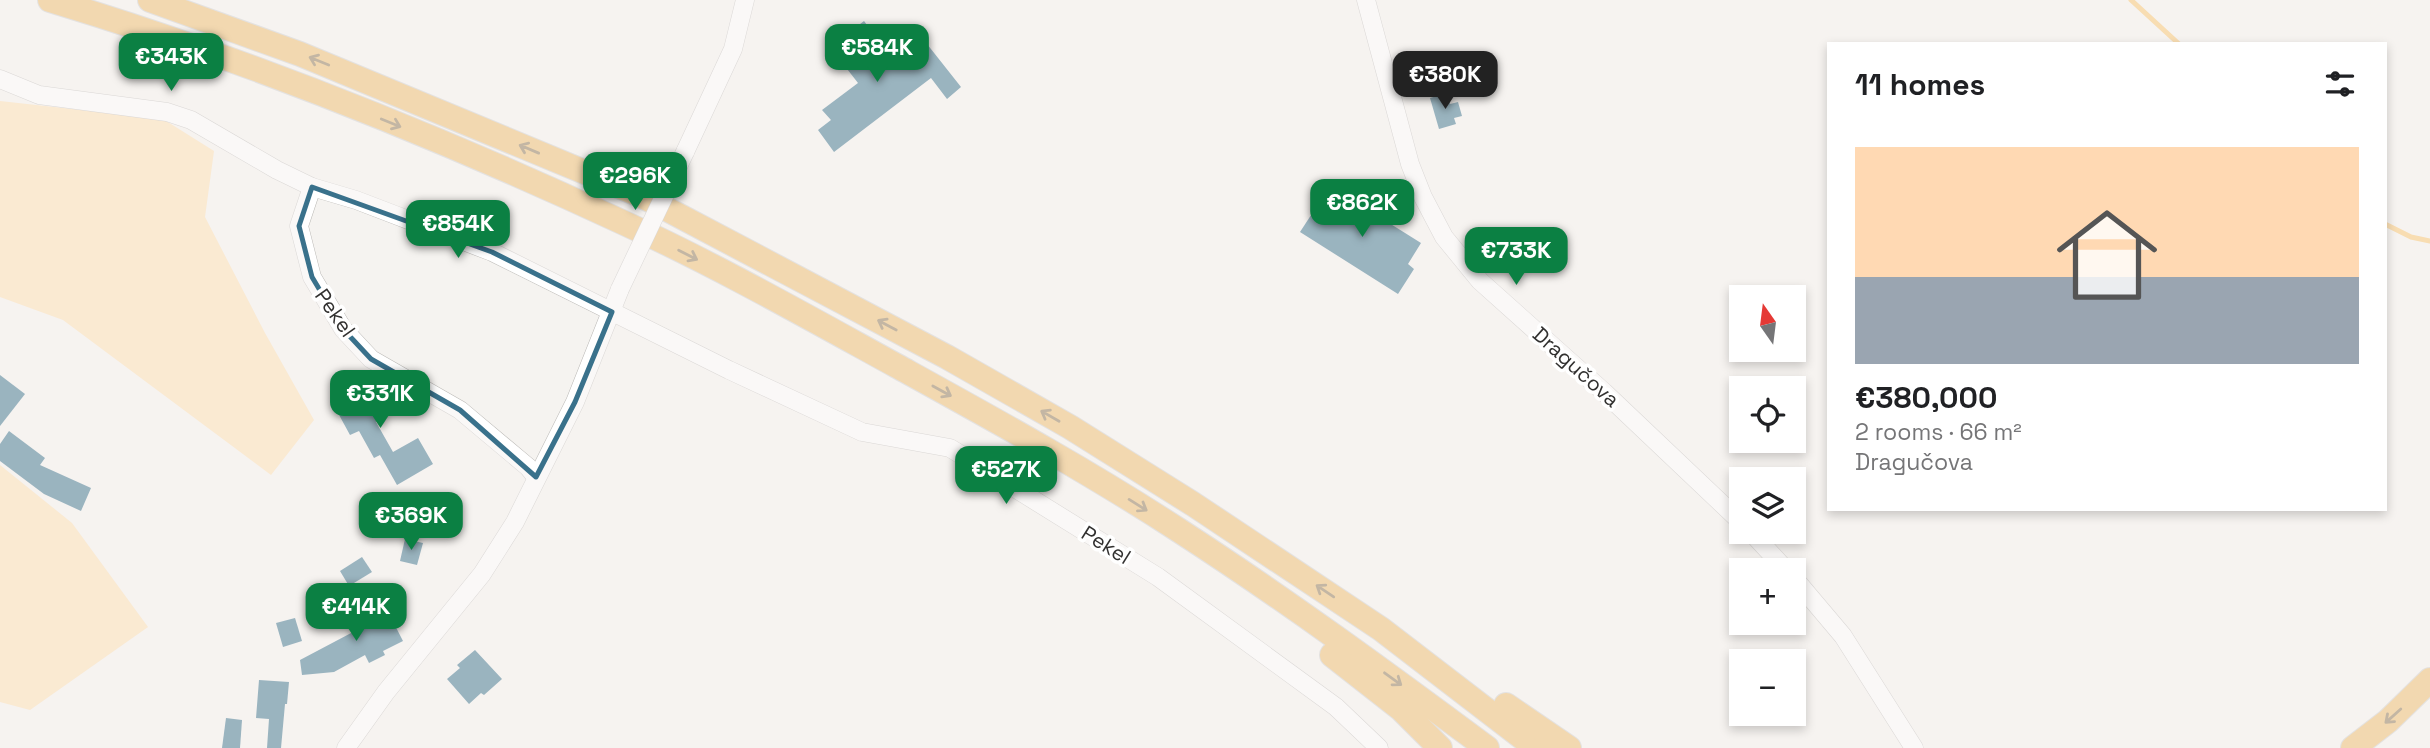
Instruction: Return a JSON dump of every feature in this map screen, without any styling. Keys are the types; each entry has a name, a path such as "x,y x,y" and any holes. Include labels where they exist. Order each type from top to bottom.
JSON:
{"highway":[{"path":"50,0 127,23 284,80 432,139 624,222 775,299 1053,452 1178,530 1277,596 1487,748"},
{"path":"150,0 300,54 640,195 936,351 1059,421 1193,503 1381,629 1536,748"},
{"path":"1277,596 1299,628 1401,709 1440,748"},
{"path":"1381,629 1415,637 1569,748"},
{"path":"2353,748 2388,721 2430,681"}],"street":[{"path":"345,748 386,692 482,574 514,522 575,402 620,289 733,49 745,0"},
{"name":"Dragučova","path":"1366,0 1410,164 1444,237 1480,281 1604,392 1729,511"},
{"name":"Pekel","path":"0,79 38,94 167,111 191,120 312,187 356,200 492,253 729,370 862,432 950,449 1158,577 1336,707 1379,748"},
{"name":"Pekel","path":"312,187 299,226 312,277 343,329 371,359 460,410 528,467 536,477"},
{"path":"1762,544 1776,558"},
{"path":"1806,592 1843,636 1914,748"}],"highlighted area":[{"path":"312,187 492,252 612,312 575,402 536,477 460,410 371,359 343,329 312,277 299,226"}],"shaded area":[{"path":"0,101 163,119 214,151 205,217 314,420 271,475 63,320 0,297"},
{"path":"0,465 72,523 148,627 30,710 0,702"}],"building":[{"path":"864,21 898,66 927,44 961,87 947,99 931,78 834,152 818,130 831,120 822,110 858,83 830,47"},
{"path":"1447,93 1450,104 1458,102 1462,116 1454,118 1456,124 1439,129 1430,98"},
{"path":"1330,186 1421,243 1408,264 1414,269 1398,294 1300,232"},
{"path":"0,375 25,394 0,426"},
{"path":"379,378 397,411 376,422 393,452 418,438 433,464 397,485 380,455 374,458 359,431 350,435 332,402"},
{"path":"9,431 45,458 40,465 91,488 81,511 44,494 0,461 0,444"},
{"path":"382,503 390,521 371,529 363,511"},
{"path":"405,539 423,543 417,565 400,561"},
{"path":"362,557 372,572 349,586 340,571"},
{"path":"367,604 372,614 386,608 403,641 383,651 385,655 369,663 365,655 334,672 302,675 300,660 353,632 345,616"},
{"path":"295,618 302,641 283,647 276,623"},
{"path":"475,650 502,679 469,704 447,679 460,668 457,665"},
{"path":"259,680 289,682 281,748 267,748 269,719 256,718"},
{"path":"226,718 242,720 240,748 222,748"}],"waterway":[{"path":"2131,0 2177,42"},
{"path":"2387,225 2411,237 2430,241"}]}
